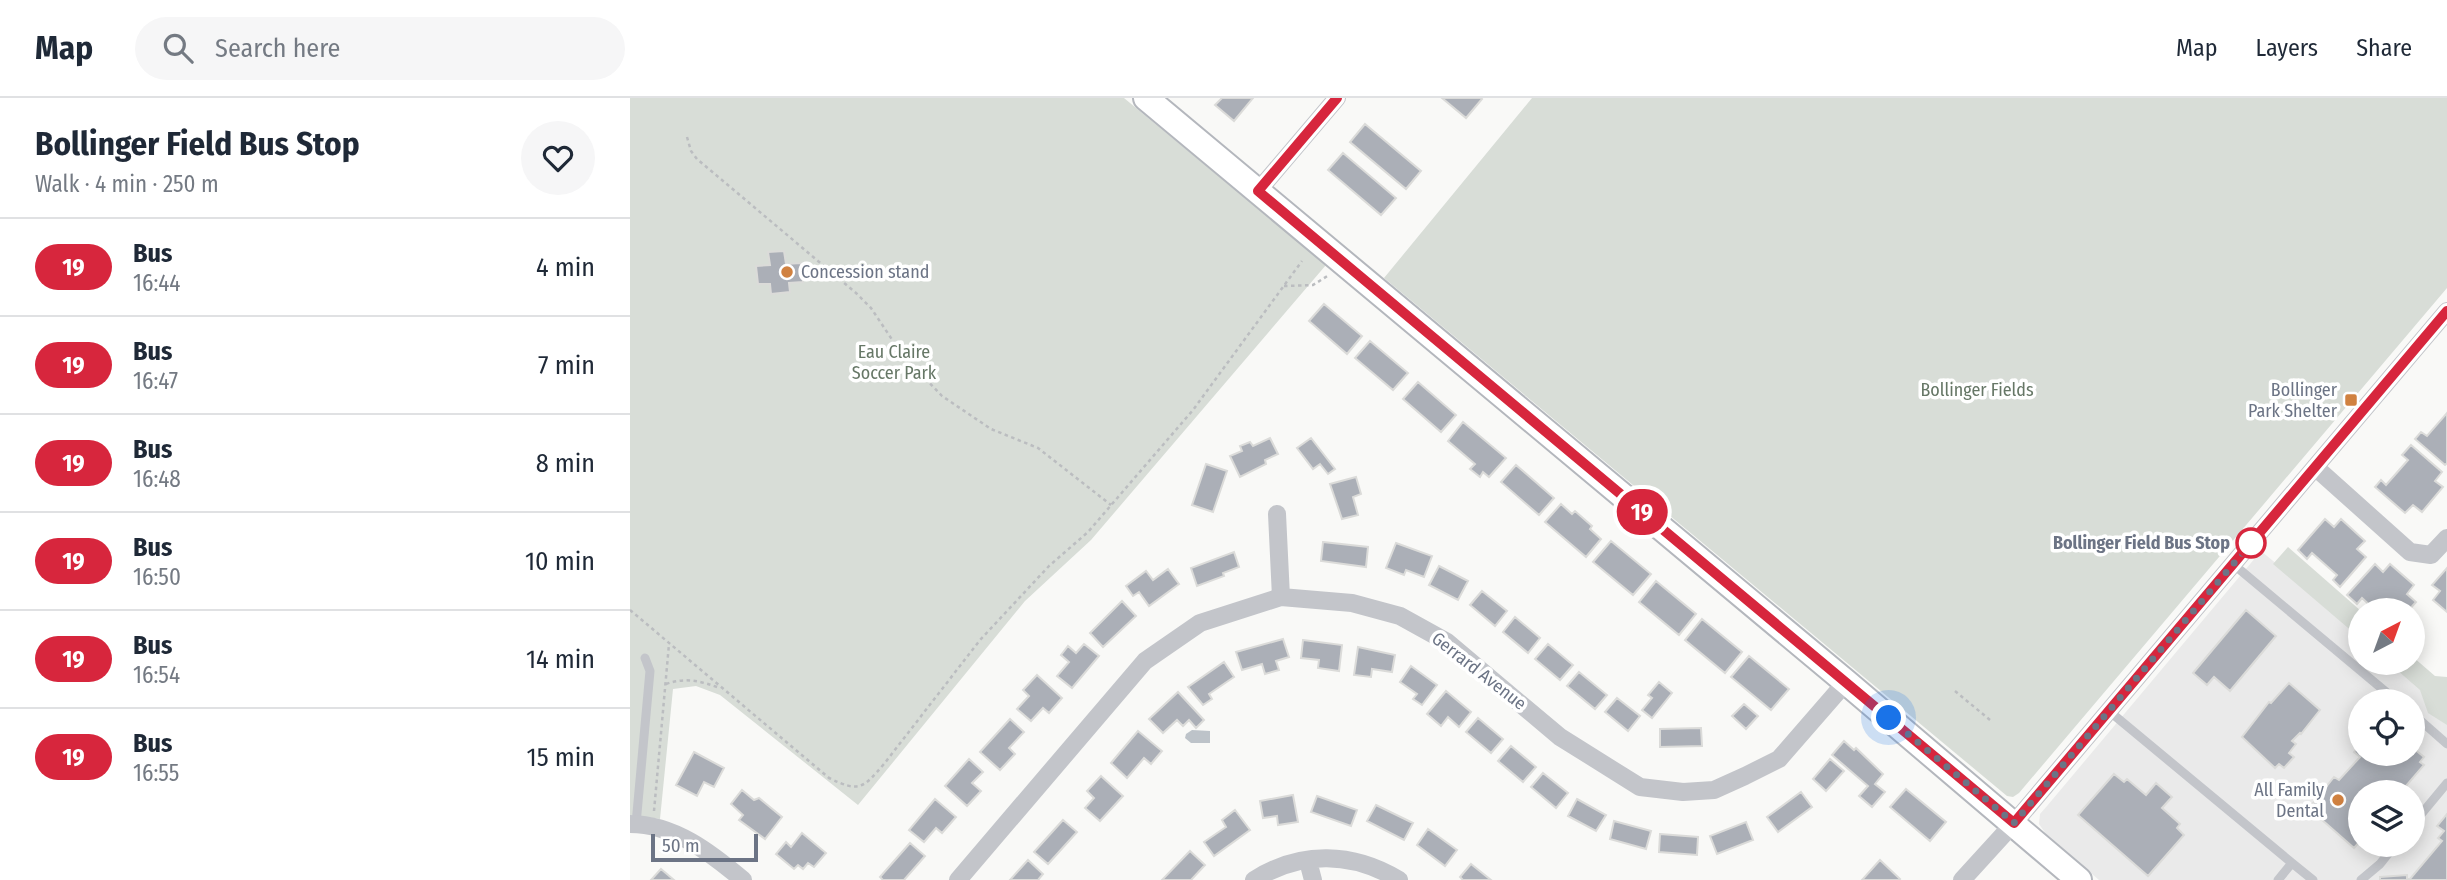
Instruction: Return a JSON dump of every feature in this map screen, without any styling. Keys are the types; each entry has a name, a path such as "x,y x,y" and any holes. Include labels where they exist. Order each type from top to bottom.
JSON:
{"street":[{"path":"1146,98 2079,880"},
{"path":"1258,191 1337,98"},
{"path":"1962,880 2014,823 2447,311"},
{"path":"2315,467 2410,552 2431,555 2447,538"},
{"path":"1277,514 1281,597"},
{"name":"Gerrard Avenue","path":"958,880 1145,661 1200,623 1281,597 1352,603 1400,616 1447,642 1560,737 1640,787 1684,792 1714,790 1779,759 1846,682"},
{"path":"640,825 672,833 694,844 743,880"},
{"path":"1254,880 1266,872 1288,864 1348,859 1376,867 1399,880"},
{"path":"1308,861 1313,880"}],"lane":[{"path":"2233,564 2382,689"},
{"path":"640,825 650,671 645,658"},
{"path":"2109,711 2313,880"},
{"path":"2425,725 2447,744"},
{"path":"2425,810 2447,783"},
{"path":"2361,880 2386,857"},
{"path":"2278,880 2292,863"}],"path":[{"path":"687,137 691,151 697,159 871,308 901,353 942,396 991,429 1038,449 1111,505"},
{"path":"630,610 829,778 848,787 858,788 868,782 884,764 980,640 1049,566 1088,532 1193,410 1302,261"},
{"path":"1284,286 1313,285 1329,275"},
{"path":"640,825 666,684 669,643"},
{"path":"666,684 681,679 699,681 724,690"},
{"path":"1955,691 1990,720"}],"shaded area":[{"path":"2261,551 2348,622 2348,676 2413,676 2447,704 2447,880 2099,880 2046,834 2039,824 2040,814"},
{"path":"1192,730 1210,731 1210,743 1191,743 1185,738"}],"green space":[{"name":"Eau Claire Soccer Park","path":"630,98 1124,98 1326,265 1091,540 1025,601 858,805 720,695 696,686 673,689 660,819 630,815"},
{"name":"Bollinger Fields","path":"1532,98 2447,98 2447,288 2019,793 2013,797 2007,796 1384,278"},
{"path":"2288,547 2348,600 2348,628 2273,564"},
{"path":"2426,668 2435,676 2447,677 2447,725 2428,713 2425,689 2419,689 2404,676 2426,676"}],"building":[{"path":"1222,98 1253,98 1234,121 1215,105"},
{"path":"1442,98 1481,98 1482,99 1466,118"},
{"path":"1365,124 1421,171 1406,189 1350,142"},
{"path":"1343,153 1396,198 1381,215 1328,170"},
{"path":"784,251 786,264 801,263 803,282 789,283 790,292 771,294 770,284 758,284 756,266 770,265 768,252"},
{"path":"1324,304 1362,336 1347,354 1309,321"},
{"path":"1370,341 1408,373 1393,390 1355,358"},
{"path":"1418,382 1456,415 1441,432 1403,399"},
{"path":"2447,413 2445,465 2415,439 2421,432 2427,436"},
{"path":"1463,422 1506,458 1489,477 1483,472 1480,477 1470,469 1475,464 1448,441"},
{"path":"1270,438 1278,454 1265,460 1266,464 1240,477 1230,456 1242,451 1240,446 1250,442 1253,446"},
{"path":"1311,438 1335,469 1328,474 1320,464 1313,469 1297,448"},
{"path":"2411,445 2442,472 2435,481 2443,487 2422,512 2413,505 2405,513 2375,487 2381,480 2386,485 2408,460 2402,455"},
{"path":"1206,464 1227,471 1213,512 1192,505"},
{"path":"1516,465 1554,498 1539,515 1501,482"},
{"path":"1356,477 1361,494 1353,497 1358,515 1342,519 1330,484"},
{"path":"1561,504 1572,514 1575,511 1592,526 1590,529 1601,539 1586,557 1545,522"},
{"path":"2325,519 2334,527 2341,519 2365,541 2357,549 2366,557 2340,587 2333,580 2337,575 2312,553 2307,559 2298,550"},
{"path":"1611,541 1651,574 1633,595 1593,562"},
{"path":"1323,542 1368,547 1366,567 1321,561"},
{"path":"1396,543 1432,556 1424,577 1406,570 1404,575 1386,568"},
{"path":"1234,552 1239,567 1197,586 1191,568"},
{"path":"2375,564 2383,572 2390,564 2414,585 2407,594 2412,598 2350,598 2347,595"},
{"path":"1439,566 1468,581 1458,600 1429,585"},
{"path":"2447,568 2447,612 2433,600 2440,591 2432,585"},
{"path":"1168,569 1179,584 1149,606 1139,592 1133,596 1126,586 1146,571 1153,580"},
{"path":"1656,581 1696,614 1679,635 1639,602"},
{"path":"1482,591 1507,611 1495,626 1470,605"},
{"path":"1122,601 1136,616 1103,647 1090,633"},
{"path":"2246,610 2276,636 2230,691 2214,677 2207,685 2193,673"},
{"path":"1515,617 1540,638 1528,653 1503,632"},
{"path":"1702,619 1742,652 1725,673 1685,640"},
{"path":"1283,639 1289,657 1276,661 1279,670 1265,674 1262,664 1242,670 1236,652"},
{"path":"1303,640 1342,645 1339,671 1318,668 1319,660 1301,658"},
{"path":"1084,644 1099,656 1072,688 1057,676 1069,662 1061,655 1068,646 1076,653"},
{"path":"1548,644 1573,665 1560,680 1535,659"},
{"path":"1358,647 1395,655 1392,672 1372,669 1371,677 1354,675"},
{"path":"1749,656 1789,689 1771,710 1731,677"},
{"path":"1224,662 1234,677 1209,694 1212,699 1203,705 1188,687"},
{"path":"1411,666 1437,685 1422,705 1413,699 1417,694 1400,682"},
{"path":"1579,672 1607,695 1595,709 1567,686"},
{"path":"1037,675 1062,698 1049,713 1043,708 1031,721 1017,709 1029,696 1023,690"},
{"path":"1659,682 1672,693 1652,718 1642,710 1652,698 1648,695"},
{"path":"2289,683 2320,710 2292,741 2296,744 2289,753 2294,757 2284,768 2279,764 2275,768 2242,737 2269,702 2271,703"},
{"path":"1446,691 1471,712 1459,727 1448,717 1441,726 1427,714"},
{"path":"1178,692 1204,720 1196,728 1189,720 1183,726 1177,720 1163,733 1149,719"},
{"path":"1617,698 1640,716 1628,731 1605,712"},
{"path":"1744,704 1758,716 1746,729 1732,716"},
{"path":"1478,718 1503,739 1491,753 1466,732"},
{"path":"1010,719 1024,732 1009,748 1015,754 1000,770 980,752"},
{"path":"1701,728 1702,746 1660,747 1660,729"},
{"path":"1138,731 1162,751 1151,764 1144,758 1127,778 1111,763"},
{"path":"1844,741 1854,750 1856,748 1883,774 1875,784 1885,792 1872,807 1859,796 1868,786 1832,755"},
{"path":"1511,746 1536,767 1523,782 1498,761"},
{"path":"694,752 724,768 714,787 704,782 697,796 676,785"},
{"path":"969,759 983,772 972,783 981,791 967,806 945,786"},
{"path":"1830,759 1844,771 1826,791 1813,779"},
{"path":"2352,766 2423,766 2411,780 2348,780 2348,843 2310,807 2334,777 2339,780"},
{"path":"1543,773 1568,793 1556,808 1531,787"},
{"path":"2114,774 2124,782 2127,779 2146,795 2156,783 2172,797 2162,808 2180,824 2177,828 2184,835 2148,876 2078,815"},
{"path":"1101,776 1123,796 1100,821 1085,808 1094,798 1087,791"},
{"path":"1906,789 1946,822 1930,841 1890,807"},
{"path":"742,790 754,800 759,798 782,817 765,839 739,820 743,815 731,804"},
{"path":"1801,792 1812,807 1778,832 1767,817"},
{"path":"1293,795 1298,822 1278,825 1277,816 1263,818 1260,801"},
{"path":"1317,796 1357,810 1351,826 1311,812"},
{"path":"935,799 956,817 942,833 936,828 924,842 909,830"},
{"path":"1577,799 1606,815 1596,831 1568,816"},
{"path":"1376,805 1413,823 1404,840 1367,821"},
{"path":"1235,810 1250,830 1214,856 1204,842 1226,827 1222,820"},
{"path":"2447,814 2447,880 2380,880 2380,877 2407,875 2407,879 2410,879 2442,841 2438,838 2444,831 2437,826"},
{"path":"1063,820 1077,832 1048,864 1034,852"},
{"path":"1614,821 1651,831 1646,849 1610,839"},
{"path":"1746,822 1753,840 1717,854 1710,836"},
{"path":"1428,829 1457,850 1445,866 1417,845"},
{"path":"802,833 826,853 814,867 808,863 803,869 798,865 794,869 776,854 786,842 791,847"},
{"path":"1660,834 1698,837 1697,855 1659,852"},
{"path":"910,843 925,856 904,880 883,880 880,877"},
{"path":"1190,851 1205,865 1191,880 1162,880"},
{"path":"1028,860 1043,874 1038,880 1010,880"},
{"path":"1880,860 1900,879 1899,880 1862,880"},
{"path":"1471,864 1491,880 1463,880 1460,877"},
{"path":"661,869 674,880 651,880"}],"bus line":[{"name":"19","path":"1337,98 1258,191 2014,823 2447,311"}],"place":[{"name":"Concession stand","path":"787,272"},
{"name":"Bollinger Park Shelter","path":"2351,400"},
{"name":"Bollinger Field Bus Stop","path":"2251,543"},
{"name":"All Family Dental","path":"2338,800"}],"route":[{"path":"1889,718 2014,823 2251,543"}]}
